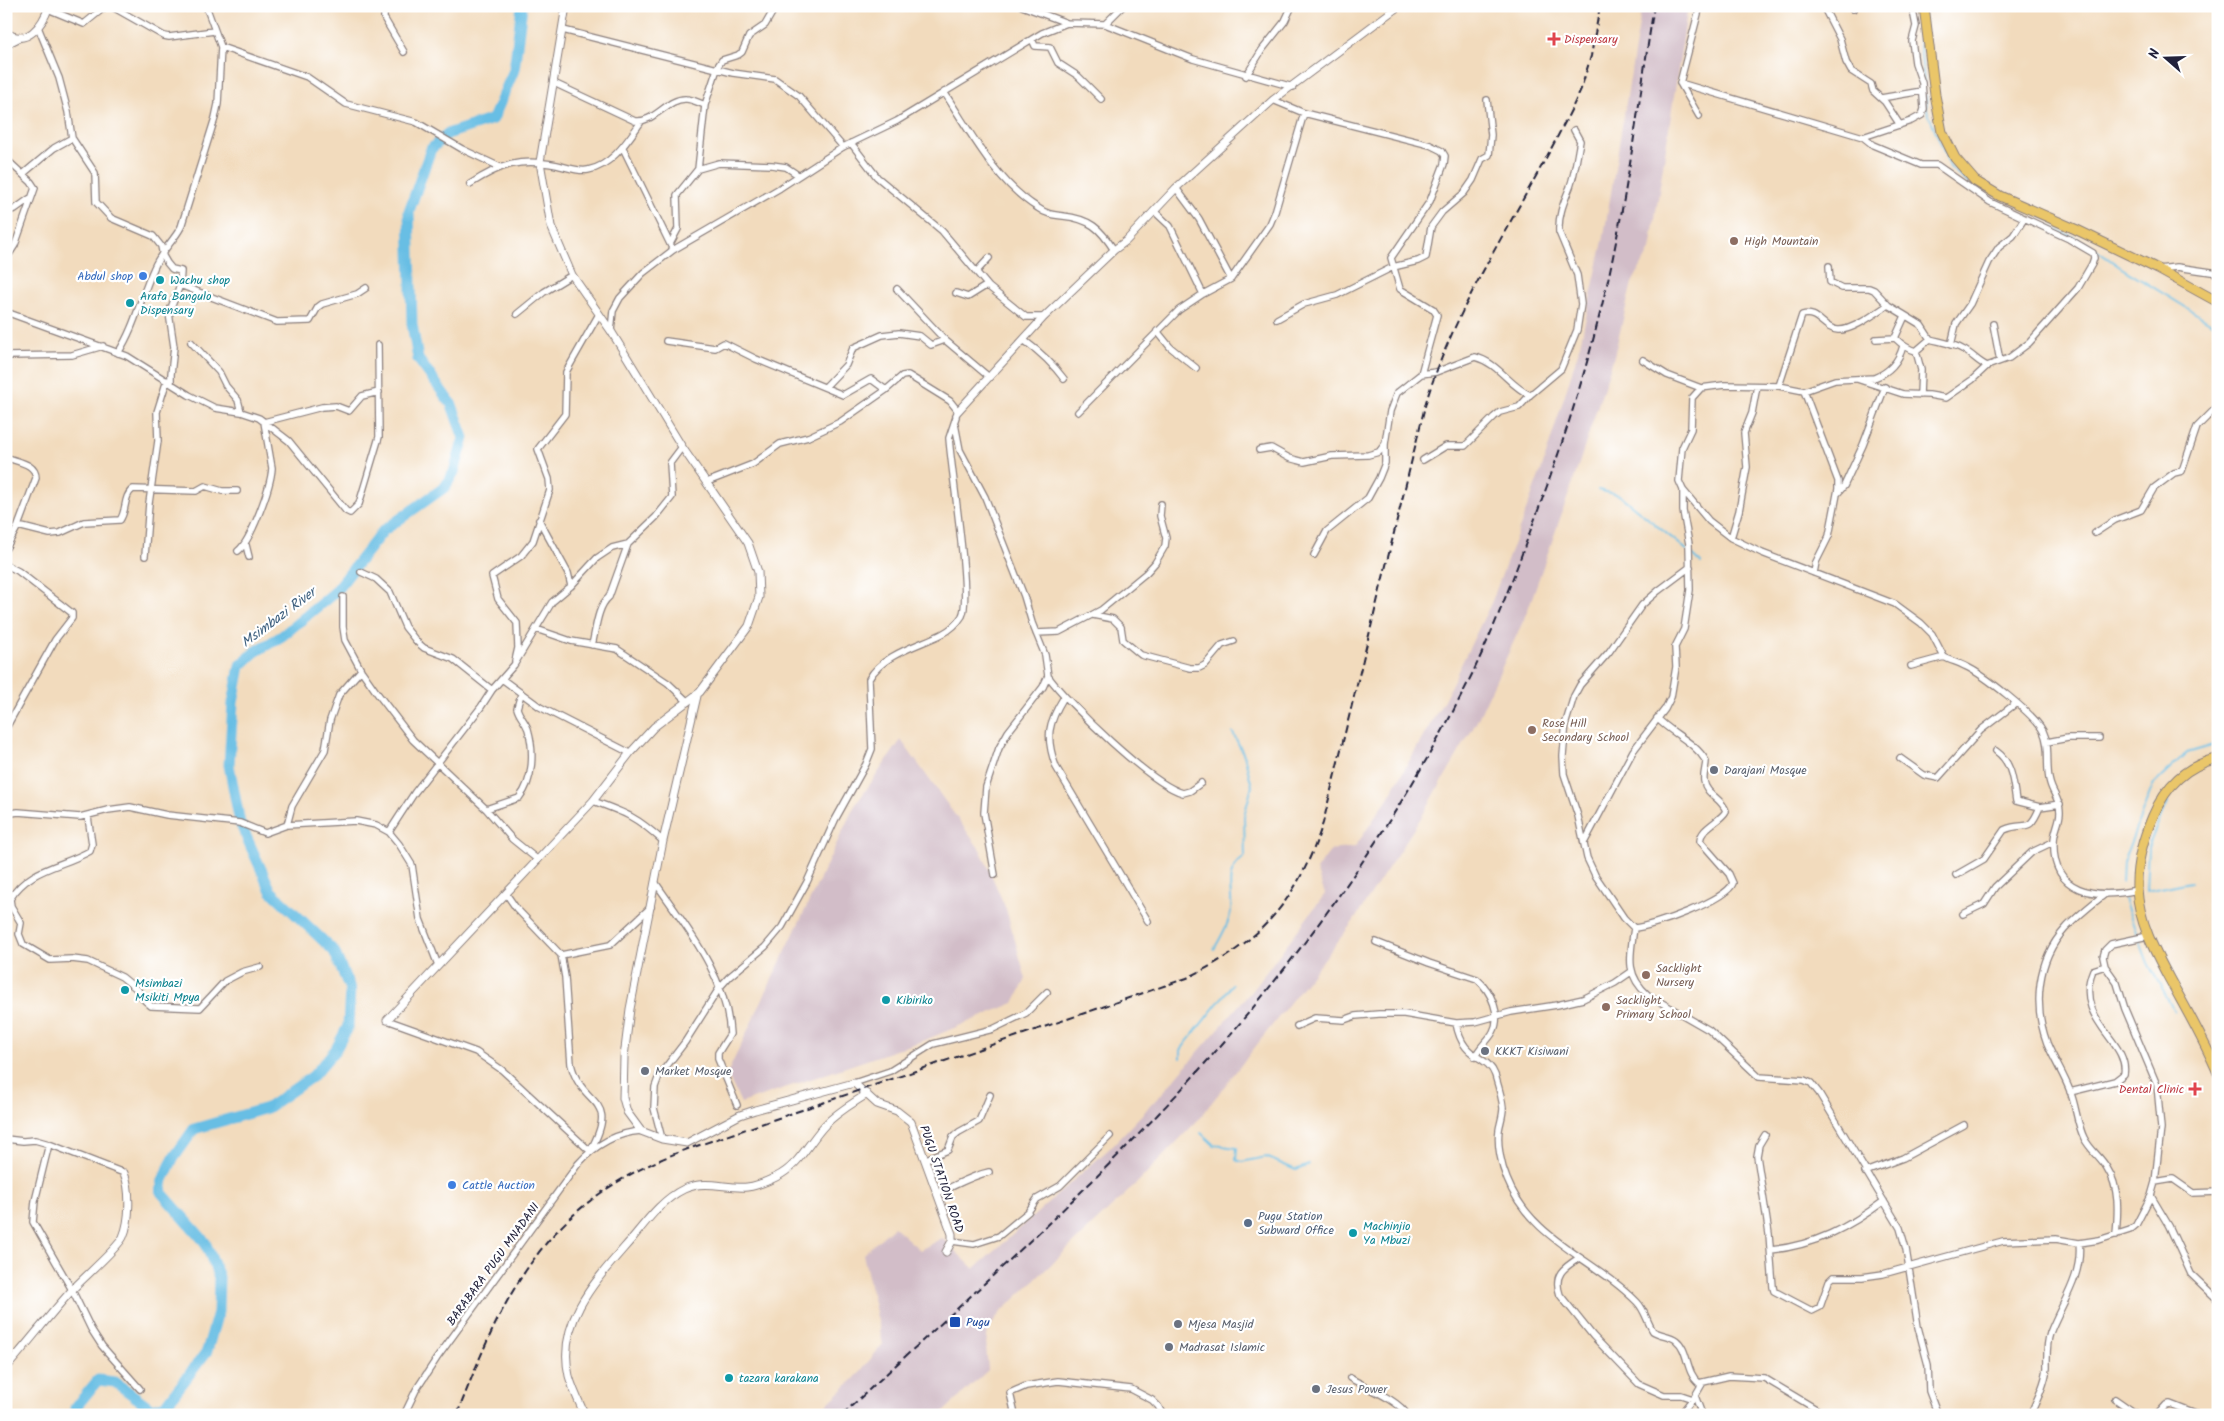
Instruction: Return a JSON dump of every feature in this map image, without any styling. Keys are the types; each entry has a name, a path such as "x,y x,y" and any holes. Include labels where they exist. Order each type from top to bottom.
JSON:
{"main road":[{"path":"1924,6 1936,102 1942,132 1951,151 1965,170 1989,191 2158,268 2218,302"},
{"path":"2218,758 2190,768 2166,790 2157,805 2143,843 2138,869 2137,890 2143,923 2148,936 2218,1073"}],"street":[{"path":"6,45 31,34 38,27 48,8 84,24 106,6"},
{"path":"111,6 164,36 170,37 214,30"},
{"path":"118,353 130,329 162,251 175,239 181,226 213,124 218,104 221,47 206,6"},
{"path":"384,6 384,18 404,52"},
{"path":"507,895 516,908 560,955 565,977 574,1075 582,1089 599,1107 602,1114 601,1129 590,1151 523,1089 476,1052 387,1020 507,895 593,801 630,753 654,727 697,696 749,626 759,597 758,572 751,550 739,528 682,447 611,331 572,275 551,226 540,162 566,6"},
{"path":"671,247 678,229 678,196 698,169 705,105 717,69 722,60 742,52 749,36 765,25 776,6"},
{"path":"1022,6 1067,23"},
{"path":"1105,24 1123,6"},
{"path":"1246,76 1262,50 1285,21 1292,6"},
{"path":"662,1139 654,1108 655,1087 659,1076 685,1042 729,976 765,947 782,927 808,882 835,820 866,764 872,749 869,679 875,669 889,658 951,629 962,616 964,584 949,438 957,414 1044,317 1114,250 1126,241 1176,188 1273,100 1400,6"},
{"path":"1699,116 1680,83 1700,6"},
{"path":"1822,6 1840,39 1846,62 1851,71 1868,81 1900,125"},
{"path":"1862,137 1912,122 1922,115 1924,109 1922,82 1916,68 1912,41 1916,26 1912,6"},
{"path":"611,331 613,310 620,298 671,247 798,175 843,147 897,120 1032,39 1067,23 1105,24 1193,59 1246,76 1292,87"},
{"path":"38,27 62,87 72,138 94,173 96,202 110,218 149,233 160,243 165,260 172,269 181,271 180,284 169,313 174,347 169,381 157,412 158,441 151,489 145,556"},
{"path":"563,30 717,69 780,81 799,96 843,147"},
{"path":"6,32 18,39"},
{"path":"1032,39 1035,46 1050,47 1058,63 1078,76 1101,99"},
{"path":"221,47 308,77 346,104 416,122 462,149 500,167"},
{"path":"554,83 629,120 641,122"},
{"path":"1680,83 1862,137 1873,145 1921,165 1938,165 1990,202 2082,245 2093,253 2094,258 2078,288 2039,333 2018,352 1987,366 1972,380 1946,398 1903,394 1885,386 1857,379"},
{"path":"1881,98 1922,91"},
{"path":"944,92 977,143 1009,184 1033,205 1049,214 1076,218 1094,224 1103,232 1114,250"},
{"path":"470,184 500,167 515,162 540,162 586,171 595,168 623,148 641,122 680,100 685,99 705,105"},
{"path":"1273,100 1304,113 1430,145 1442,151 1445,156 1444,164 1430,201 1393,255 1391,262 1398,284 1403,292 1433,309 1438,315 1421,374"},
{"path":"1277,319 1304,304 1337,295 1393,266 1418,261 1426,257 1431,227 1442,212 1464,193 1473,180 1482,159 1489,155 1491,136 1487,100"},
{"path":"1078,412 1123,369 1179,310 1203,294 1232,279 1270,224 1304,113"},
{"path":"1423,460 1446,446 1465,446 1500,412 1516,409 1561,369 1577,330 1581,304 1577,275 1559,232 1564,200 1570,187 1580,141 1574,130"},
{"path":"23,174 38,160 72,138"},
{"path":"851,143 877,177 942,231 989,287 1026,317 1044,317"},
{"path":"623,148 671,247"},
{"path":"6,159 35,188 15,244 6,259"},
{"path":"698,169 719,163 780,166 792,169 798,175"},
{"path":"1958,180 1965,170"},
{"path":"1176,188 1199,219 1232,279"},
{"path":"6,211 17,208 30,199"},
{"path":"1154,211 1170,226 1203,294"},
{"path":"1951,345 1956,324 1970,304 1989,262 1999,247 2013,236 2024,219"},
{"path":"977,271 989,258"},
{"path":"1829,266 1830,282 1842,288 1869,288 1874,290 1888,305 1921,325 1930,339 1962,349 1987,366"},
{"path":"2158,268 2177,267 2218,273"},
{"path":"517,314 544,292 572,275"},
{"path":"180,284 281,322 310,321 318,307 322,304 357,294 366,288"},
{"path":"956,294 968,298 984,287 989,287"},
{"path":"897,289 945,340 989,377"},
{"path":"1779,386 1802,315 1814,315 1838,330 1853,326 1888,305"},
{"path":"6,312 34,324 103,346 208,404 229,411 241,412 264,422 289,441 346,511 352,513 359,504 379,437 378,345"},
{"path":"514,665 517,652 517,623 502,607 492,576 512,563 531,546 550,490 549,479 538,449 565,414 566,372 598,314"},
{"path":"1895,338 1905,316"},
{"path":"1993,324 2000,361"},
{"path":"1157,331 1170,347 1196,368"},
{"path":"826,386 846,365 853,348 882,335 899,333 920,336 931,344 945,340"},
{"path":"1876,339 1895,338 1903,346 1916,351"},
{"path":"1916,351 1930,339"},
{"path":"666,341 712,348 724,343 756,359 826,386 843,395 871,379 886,390"},
{"path":"1020,343 1025,341 1051,362 1064,378"},
{"path":"190,342 219,372 226,386 238,400 241,412"},
{"path":"6,356 72,355 103,346"},
{"path":"1643,360 1667,374 1701,388 1724,385 1779,386 1804,391 1830,381 1880,376 1896,362 1903,346"},
{"path":"1916,351 1921,370 1920,395"},
{"path":"1314,555 1327,531 1358,508 1373,490 1385,463 1385,444 1390,410 1397,393 1421,374 1428,371 1436,372 1475,357 1497,368 1522,391 1530,395"},
{"path":"707,482 753,464 780,444 808,438 833,426 870,403 902,376 908,374 950,401 957,414 960,450 985,497 1024,596 1045,655 1048,676 1064,696 1102,733 1163,784 1183,793 1190,791 1201,783"},
{"path":"1731,538 1738,516 1747,467 1744,433 1752,413 1757,386"},
{"path":"1838,493 1844,486 1863,445 1885,386"},
{"path":"1701,388 1692,398 1691,429 1681,457 1679,482 1683,490 1709,521 1731,538 1762,553 1887,601 1908,613 1932,634 1944,658"},
{"path":"1804,391 1838,482 1838,493 1829,536 1816,562 1814,573"},
{"path":"264,422 322,407 336,406 349,411 362,396 379,392"},
{"path":"2095,533 2115,520 2141,510 2154,488 2170,476 2184,469 2198,427 2218,406"},
{"path":"238,551 246,545 264,500 272,472 264,422"},
{"path":"1259,450 1272,448 1289,458 1304,462 1332,456 1368,455 1379,452 1385,444"},
{"path":"592,645 599,616 609,596 628,544 656,518 672,497 670,463 682,447"},
{"path":"6,548 35,487 36,474 30,467 8,458"},
{"path":"18,526 50,534 60,533 84,522 117,521 122,518 130,490 196,491 204,486 222,491 237,491"},
{"path":"1584,843 1633,750 1669,703 1671,697 1676,668 1675,647 1684,629 1688,611 1690,567 1689,544 1683,511 1683,490"},
{"path":"1036,633 1059,632 1107,607 1146,573 1162,553 1166,538 1160,516 1162,504"},
{"path":"539,520 568,573 571,586"},
{"path":"389,832 415,792 492,690 514,665 552,602 571,586 597,558 612,548 628,544"},
{"path":"246,545 249,557"},
{"path":"6,564 18,571 72,613 72,618 55,640 6,728"},
{"path":"1634,928 1624,918 1595,875 1587,858 1578,816 1564,774 1563,756 1566,722 1574,696 1580,685 1609,652 1642,606 1658,591 1690,567"},
{"path":"361,572 381,583 390,592 405,627 417,642 424,648 453,659 492,690"},
{"path":"343,597 345,640 361,670 406,731 437,764 486,809 512,838 538,860"},
{"path":"1091,614 1113,619 1120,627 1123,640 1140,655 1190,668 1199,668 1205,665 1222,645 1234,641"},
{"path":"536,629 571,640 612,648 668,683 688,702"},
{"path":"1911,666 1944,658 1967,666 2040,725 2047,742 2049,777 2060,804 2060,818 2054,842 2056,861 2061,878 2072,886 2105,894 2137,890"},
{"path":"287,825 292,806 325,750 330,720 339,695 361,670"},
{"path":"995,875 984,813 986,787 992,766 1008,732 1043,687 1048,676"},
{"path":"502,679 540,707 630,753"},
{"path":"486,809 519,798 529,778 532,761 529,732 517,708 521,694"},
{"path":"697,696 663,841 630,1009 624,1058 623,1098 627,1112 641,1131 662,1139 687,1143 748,1112 854,1083 890,1071 933,1044 993,1029 1026,1014 1047,992"},
{"path":"1064,696 1054,713 1049,728 1049,738 1056,767 1148,921"},
{"path":"1900,758 1924,775 1938,778 1981,730 2016,704"},
{"path":"1634,928 1664,920 1715,898 1728,890 1733,883 1729,874 1700,841 1700,836 1726,811 1723,804 1708,791 1705,785 1706,761 1683,737 1665,726 1658,718"},
{"path":"2047,742 2068,738 2099,738"},
{"path":"1996,751 2010,768 2016,801 2040,807 2060,804"},
{"path":"593,801 630,814 663,841"},
{"path":"7,813 88,816 124,807 167,816 240,823 265,833 287,825 356,821 376,824 389,832 412,865 420,920 438,965"},
{"path":"1956,875 1984,859 2004,830 2029,826 2035,819 2040,807"},
{"path":"88,816 92,844 90,851 38,872 17,890 10,899 11,906 21,923 19,938 23,944 50,960 72,959 88,961 106,969 135,987 146,1003 154,1006 200,1008 225,981 242,972 260,967"},
{"path":"1963,914 1984,904 1995,887 2032,852 2054,842"},
{"path":"656,882 698,945 720,987 730,1034 728,1040 718,1053 718,1059 737,1105"},
{"path":"2105,894 2076,918 2059,937 2045,960 2039,989 2039,1011 2042,1027 2070,1092 2083,1136 2090,1148 2108,1169 2116,1190 2118,1203 2116,1235"},
{"path":"560,955 610,945 651,907"},
{"path":"1634,928 1631,972 1635,983 1648,996 1709,1030 1759,1077 1804,1080 1811,1083 1900,1228 1909,1267 1918,1327 1928,1365 1929,1391 1938,1415"},
{"path":"1765,1135 1759,1145 1757,1156 1771,1250 1773,1290 1812,1311 1820,1307 1831,1278 1862,1277 1909,1267 2003,1241 2056,1239 2079,1243 2099,1240 2130,1230 2136,1225 2151,1196 2155,1182 2161,1128 2157,1085 2116,983 2105,966 2103,954 2110,944 2148,936"},
{"path":"1376,942 1477,979 1489,994 1497,1016 1493,1031 1479,1048 1475,1057"},
{"path":"2070,1092 2115,1081 2124,1074 2125,1069 2120,1054 2112,1039 2096,1022 2092,1011 2090,996 2093,970 2105,966"},
{"path":"1297,1026 1316,1018 1344,1020 1355,1016 1391,1014 1404,1014 1456,1023 1476,1022 1583,998 1615,983 1631,972"},
{"path":"1456,1023 1460,1041 1475,1057 1490,1066 1498,1084 1503,1110 1498,1132 1502,1161 1515,1197 1542,1230 1605,1275 1638,1303 1653,1332 1674,1339 1679,1343 1696,1382 1702,1384 1729,1376 1764,1378 1826,1415"},
{"name":"PUGU STATION ROAD","path":"854,1083 877,1104 897,1111 911,1122 952,1234 952,1241 946,1252"},
{"path":"585,1415 569,1375 568,1337 574,1318 585,1296 662,1203 680,1191 697,1185 713,1184 750,1187 777,1177 796,1164 816,1135 838,1113 867,1094"},
{"path":"926,1159 948,1150 953,1137 979,1121 990,1095"},
{"path":"1865,1172 1903,1158 1964,1125"},
{"name":"BARABARA PUGU MNADANI","path":"404,1415 416,1390 437,1358 509,1261 555,1194 590,1151 610,1138 627,1132 641,1131"},
{"path":"952,1241 974,1244 999,1236 1028,1212 1037,1199 1060,1186 1110,1136"},
{"path":"6,1139 35,1140 49,1144 124,1173 127,1180 128,1208 123,1238 72,1290 6,1368"},
{"path":"49,1144 35,1201 33,1222 72,1290 91,1329 102,1346 140,1389"},
{"path":"938,1193 976,1174 989,1172"},
{"path":"2155,1182 2173,1179 2194,1193 2218,1192"},
{"path":"2151,1196 2191,1274 2216,1298"},
{"path":"1771,1250 1797,1246 1842,1230 1884,1201"},
{"path":"2030,1415 2044,1381 2047,1344 2050,1333 2067,1298 2079,1263 2079,1243"},
{"path":"1579,1258 1560,1273 1557,1288 1560,1295 1593,1336 1639,1384 1664,1395 1694,1397"},
{"path":"1350,1378 1405,1410 1407,1415"},
{"path":"1015,1415 1010,1393 1026,1386 1058,1381 1139,1392 1152,1400 1163,1415"},
{"path":"1680,1415 1702,1384"},
{"path":"1694,1397 1700,1409 1698,1415"},
{"path":"2115,1399 2138,1415"},
{"path":"2157,1415 2166,1405 2170,1404 2198,1415"}],"shaded area":[{"path":"1642,6 1688,6 1650,250 1632,283 1614,356 1574,479 1526,615 1476,723 1422,816 1353,922 1198,1120 1138,1182 1000,1313 988,1330 986,1345 988,1370 940,1415 815,1415 854,1379 883,1344 863,1254 894,1227 920,1250 942,1238 974,1269 1110,1148 1166,1089 1254,988 1325,894 1316,870 1331,850 1355,847 1388,798 1442,704 1492,601 1542,468 1579,349 1603,241"},
{"path":"901,740 981,851 1006,909 1026,979 1014,1003 925,1040 741,1103 727,1074 854,807"}],"waterway":[{"name":"Msimbazi River","path":"75,1415 75,1408 98,1380 115,1382 152,1409 166,1405 207,1351 218,1312 219,1277 205,1242 161,1192 163,1180 173,1159 194,1129 267,1108 313,1076 336,1049 348,1026 350,989 334,951 271,891 240,823 229,765 233,703 240,666 255,652 282,636 335,592 383,531 445,487 454,472 464,438 452,405 418,359 412,324 409,211 431,149 447,134 493,119 514,70 522,6"},
{"path":"1916,6 1918,20"},
{"path":"1918,27 1924,82"},
{"path":"1926,95 1927,110 1950,167 1969,184"},
{"path":"1989,198 2008,207"},
{"path":"2048,226 2086,243 2120,267 2218,327"},
{"path":"1598,490 1619,495 1688,551"},
{"path":"1691,554 1701,563"},
{"path":"1214,949 1229,920 1231,910 1231,875 1233,869 1245,856 1244,816 1252,786 1244,755 1233,733"},
{"path":"2122,882 2123,862 2153,785 2187,753 2218,744"},
{"path":"2167,802 2148,847 2146,891 2190,882"},
{"path":"2124,899 2148,963 2174,1011"},
{"path":"1181,1058 1181,1050 1232,985"},
{"path":"1201,1133 1214,1145 1237,1148 1236,1160 1241,1162 1266,1157 1296,1170 1309,1165"}],"railway":[{"path":"457,1415 494,1328 514,1289 537,1254 565,1223 597,1196 636,1172 682,1151 1187,978 1236,950 1256,934 1273,916 1288,897 1301,875 1323,823 1426,402 1440,361 1477,282 1541,167 1581,89 1591,56 1600,6"},
{"path":"842,1415 1069,1203 1157,1116 1199,1070 1272,984 1341,893 1403,799 1432,750 1470,679 1498,616 1550,478 1584,374 1616,243 1654,6"}],"place":[{"name":"Dispensary","path":"1554,39"},
{"name":"High Mountain","path":"1734,241"},
{"name":"Abdul shop","path":"143,276"},
{"name":"Wachu shop","path":"160,280"},
{"name":"Arafa Bangulo Dispensary","path":"130,303"},
{"name":"Rose Hill Secondary School","path":"1532,730"},
{"name":"Darajani Mosque","path":"1714,770"},
{"name":"Sacklight Nursery","path":"1646,975"},
{"name":"Msimbazi Msikiti Mpya","path":"125,990"},
{"name":"Kibiriko","path":"886,1000"},
{"name":"Sacklight Primary School","path":"1606,1007"},
{"name":"KKKT Kisiwani","path":"1485,1051"},
{"name":"Market Mosque","path":"645,1071"},
{"name":"Dental Clinic","path":"2195,1089"},
{"name":"Cattle Auction","path":"452,1185"},
{"name":"Pugu Station Subward Office","path":"1248,1223"},
{"name":"Machinjio Ya Mbuzi","path":"1353,1233"},
{"name":"Pugu","path":"955,1322"},
{"name":"Mjesa Masjid","path":"1178,1324"},
{"name":"Madrasat Islamic","path":"1169,1347"},
{"name":"tazara karakana","path":"729,1378"},
{"name":"Jesus Power","path":"1316,1389"}]}
